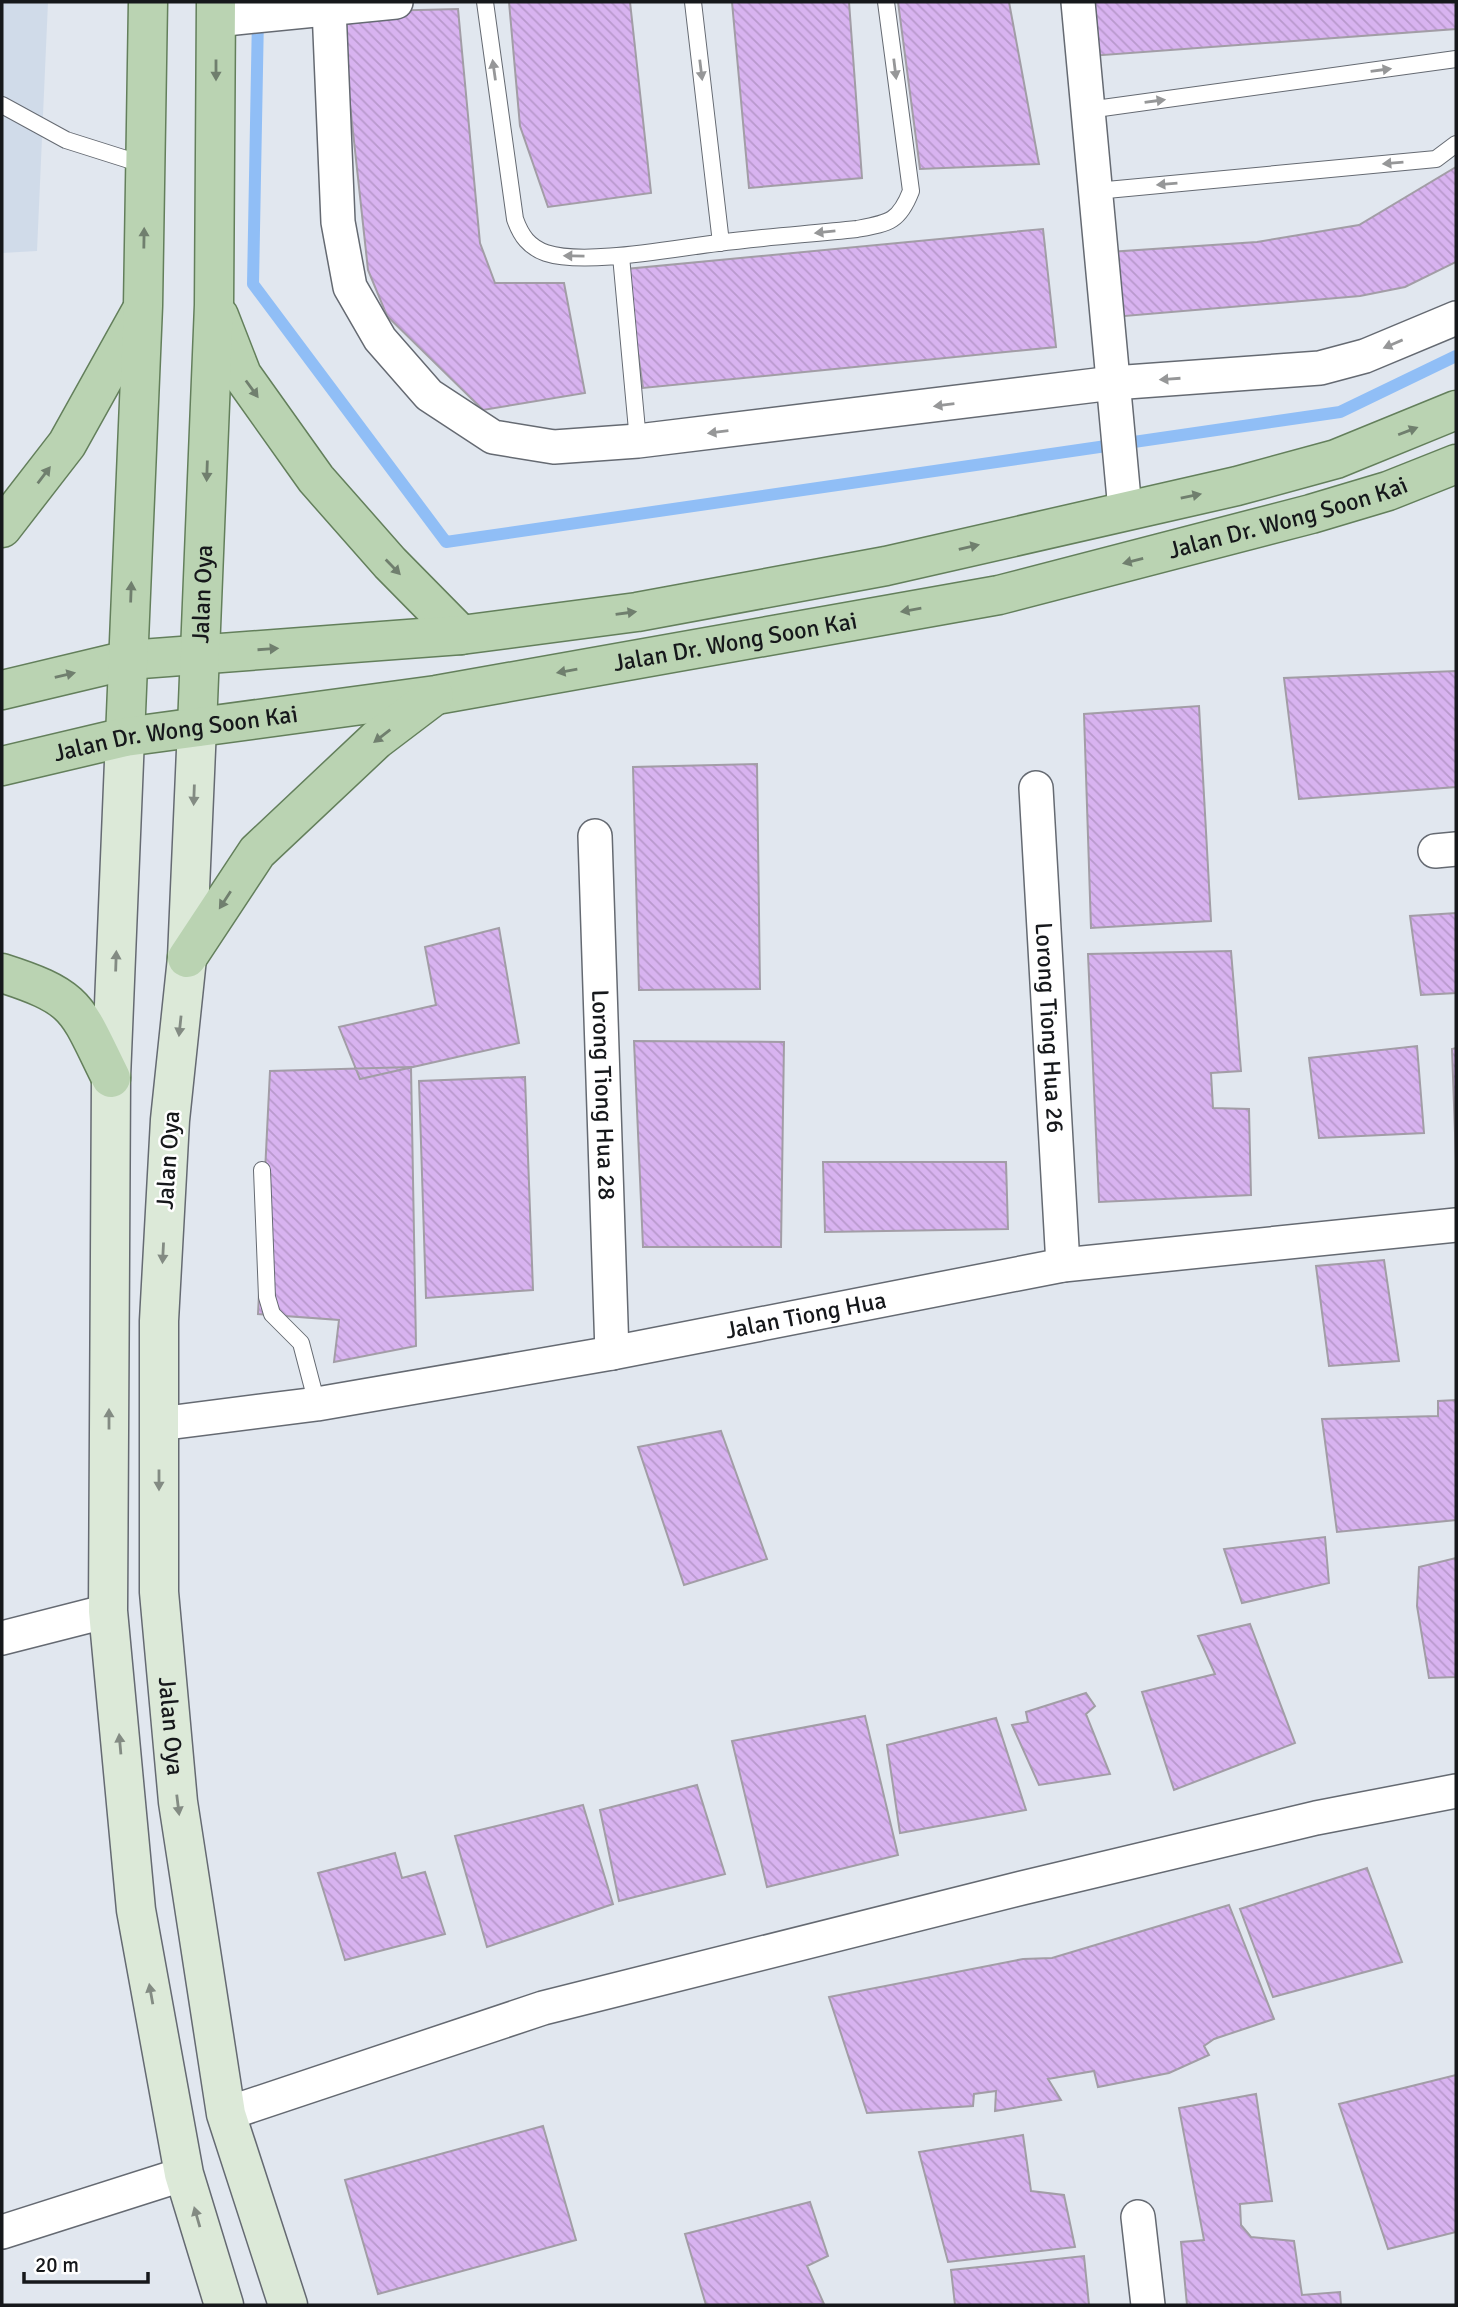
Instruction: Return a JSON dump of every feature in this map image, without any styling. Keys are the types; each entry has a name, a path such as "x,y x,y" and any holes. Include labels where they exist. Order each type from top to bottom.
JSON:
{"main road":[{"path":"148,2 143,306 111,1078 108,1611 136,1910 184,2174 224,2305"},
{"name":"Jalan Oya","path":"226,13 187,958 170,1120 159,1321 159,1592 178,1802 226,2114 288,2305"},
{"path":"214,305 242,375 316,479 390,563 461,635"},
{"path":"2,528 67,444 143,306"},
{"name":"Jalan Dr. Wong Soon Kai","path":"2,690 128,660 461,635 637,612 886,566 1237,486 1336,459 1456,410"},
{"name":"Jalan Dr. Wong Soon Kai","path":"2,766 125,737 436,695 999,595 1311,514 1388,491 1456,464"},
{"path":"187,958 257,852 376,740 436,695"},
{"path":"2,974 60,995 78,1011 111,1078"}],"street":[{"path":"226,13 284,13 396,2"},
{"path":"1078,2 1125,510"},
{"path":"329,8 338,222 350,287 380,339 429,395 493,437 554,447 1114,398 1320,368 1365,356 1456,318"},
{"name":"Lorong Tiong Hua 26","path":"1036,788 1063,1265"},
{"name":"Lorong Tiong Hua 28","path":"595,836 612,1353"},
{"name":"Jalan Tiong Hua","path":"159,1424 317,1404 612,1353 1063,1265 1456,1225"},
{"path":"2,1638 108,1611"},
{"path":"226,2114 543,2008 1022,1888 1316,1818 1456,1791"},
{"path":"2,2232 184,2174"},
{"path":"1138,2217 1148,2305"}],"lane":[{"path":"485,2 515,219 521,236 533,247 548,254 621,256 857,229 892,221 903,212 911,191 886,2"},
{"path":"693,2 721,243"},
{"path":"1088,110 1456,59"},
{"path":"2,105 66,140 145,165"},
{"path":"1096,191 1436,159 1456,144"},
{"path":"621,256 638,441"},
{"path":"262,1170 267,1297 272,1314 301,1343 317,1404"}],"shaded area":[{"path":"2,2 48,2 37,251 2,253"}],"building":[{"path":"509,2 630,2 651,193 548,207 520,126"},
{"path":"732,2 849,2 862,178 749,188"},
{"path":"898,2 1009,2 1039,164 920,169"},
{"path":"1086,2 1456,2 1456,29 1090,56"},
{"path":"458,9 480,243 495,283 564,283 585,393 483,410 387,316 368,270 340,12"},
{"path":"1456,167 1456,262 1405,287 1360,296 1113,317 1109,252 1257,242 1359,225"},
{"path":"1043,229 1056,347 643,388 626,269"},
{"path":"1456,671 1456,787 1299,799 1284,678"},
{"path":"1199,706 1211,921 1091,928 1084,714"},
{"path":"757,764 760,989 639,990 633,767"},
{"path":"1456,913 1456,993 1421,995 1410,916"},
{"path":"499,928 519,1043 360,1079 339,1027 436,1005 425,947"},
{"path":"1231,951 1241,1071 1211,1073 1213,1108 1249,1109 1251,1195 1099,1202 1088,954"},
{"path":"634,1041 784,1042 781,1247 643,1247"},
{"path":"1417,1046 1424,1133 1319,1138 1309,1058"},
{"path":"1456,1048 1456,1161 1452,1049"},
{"path":"411,1067 416,1346 334,1362 339,1320 258,1314 270,1071"},
{"path":"525,1077 533,1290 426,1298 419,1081"},
{"path":"823,1162 1006,1162 1008,1229 825,1232"},
{"path":"1384,1260 1399,1361 1329,1366 1316,1266"},
{"path":"1456,1400 1456,1520 1337,1532 1322,1419 1438,1416 1438,1401"},
{"path":"721,1431 767,1559 684,1585 638,1447"},
{"path":"1325,1537 1329,1583 1242,1603 1224,1549"},
{"path":"1456,1558 1456,1677 1429,1678 1417,1606 1419,1567"},
{"path":"1250,1624 1295,1743 1174,1790 1142,1692 1215,1674 1198,1636"},
{"path":"1086,1693 1095,1706 1086,1714 1110,1774 1039,1785 1012,1725 1028,1722 1026,1712"},
{"path":"865,1716 898,1855 767,1887 732,1741"},
{"path":"996,1718 1026,1810 900,1833 887,1745"},
{"path":"697,1785 725,1874 619,1901 600,1810"},
{"path":"583,1805 613,1904 487,1947 455,1836"},
{"path":"395,1853 402,1878 425,1872 445,1934 345,1960 318,1873"},
{"path":"1367,1868 1402,1962 1273,1997 1240,1909"},
{"path":"1229,1905 1274,2019 1214,2039 1204,2046 1209,2055 1169,2073 1098,2087 1094,2071 1048,2079 1061,2100 995,2111 996,2091 974,2094 973,2106 867,2113 829,1997 1023,1959 1052,1958"},
{"path":"1456,2075 1456,2232 1388,2249 1339,2104"},
{"path":"1256,2094 1272,2201 1240,2204 1241,2225 1251,2237 1294,2241 1302,2295 1340,2292 1341,2305 1187,2305 1181,2242 1204,2240 1179,2108"},
{"path":"543,2126 576,2240 378,2294 345,2180"},
{"path":"1023,2135 1031,2191 1064,2195 1075,2247 948,2262 919,2152"},
{"path":"810,2202 828,2256 807,2266 824,2304 706,2305 685,2234"},
{"path":"1084,2256 1089,2305 955,2305 951,2270"}],"waterway":[{"path":"258,16 253,284 446,542 1340,412 1456,356"}]}
